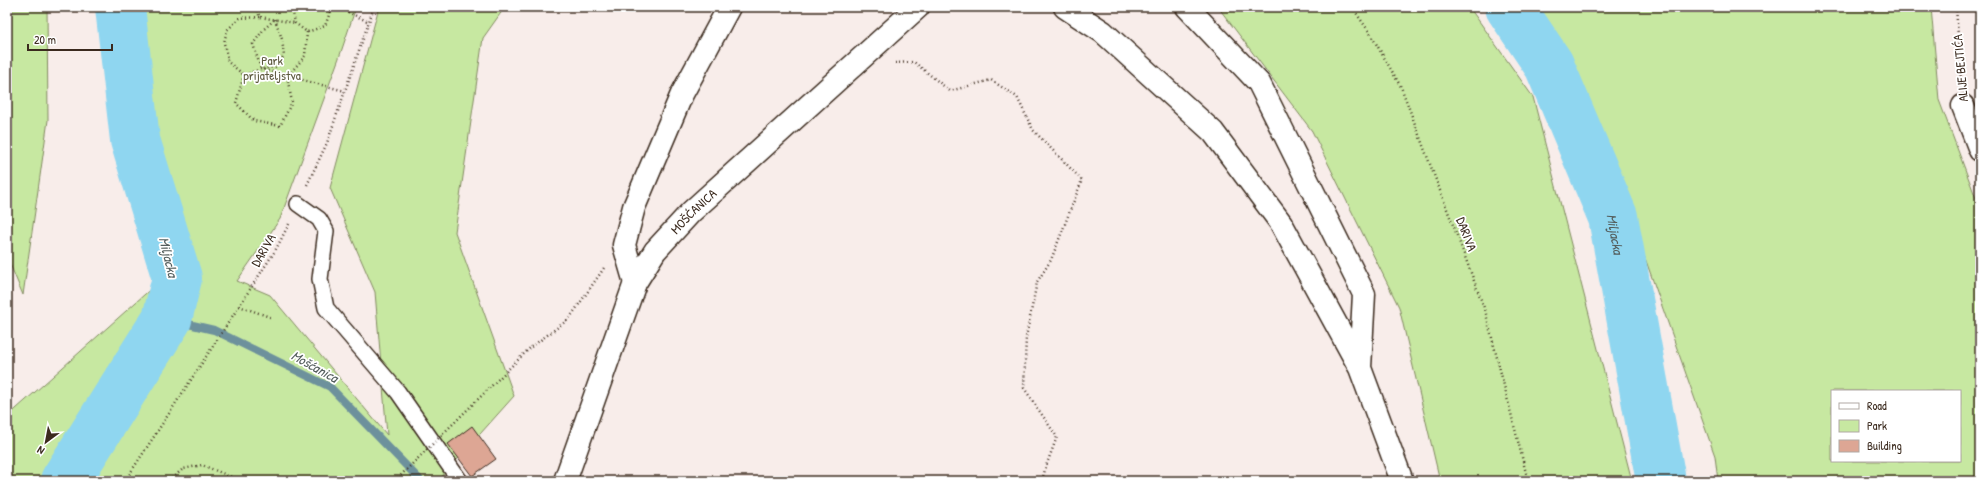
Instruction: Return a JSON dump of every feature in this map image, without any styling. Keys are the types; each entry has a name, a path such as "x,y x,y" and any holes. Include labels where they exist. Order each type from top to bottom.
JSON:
{"main road":[{"path":"635,283 624,245 634,207 682,94 729,7"},
{"name":"MOŠĆANICA","path":"565,481 635,283 655,251 691,212 918,7"},
{"path":"1065,7 1103,32 1213,132 1281,223 1360,368 1402,481"},
{"path":"1187,7 1259,83 1364,294 1360,368"},
{"name":"ALIJE BEJTIĆA","path":"1963,106 1980,150"}],"lane":[{"path":"298,204 319,220 326,231 320,279 326,308 398,392 460,481"}],"path":[{"path":"255,7 260,17"},
{"path":"292,7 295,23"},
{"path":"307,32 325,26 332,7"},
{"path":"337,7 369,22"},
{"name":"DARIVA","path":"125,481 275,251 327,143 374,7"},
{"name":"DARIVA","path":"1352,7 1370,33 1401,87 1485,310 1528,481"},
{"name":"ALIJE BEJTIĆA","path":"1956,7 1963,106"},
{"path":"244,75 228,62 224,43 227,30 240,18 260,17 295,23 307,32"},
{"path":"261,69 253,44 264,29 275,19"},
{"path":"244,75 261,69 274,67 284,56 282,39 275,19"},
{"path":"287,76 305,56 307,32"},
{"path":"855,65 914,62 950,91 991,80 1017,96 1032,130 1082,180 1051,260 1037,282 1026,337 1024,388 1057,437 1042,481"},
{"path":"261,69 345,91"},
{"path":"244,75 236,103 254,121 280,126 292,102 287,76"},
{"path":"395,481 531,347 569,319 605,267 624,245"},
{"path":"239,306 270,317"},
{"path":"169,481 183,469 202,465 234,478 235,481"}],"green space":[{"path":"7,7 47,7 48,120 23,295 7,257"},
{"name":"Park prijateljstva","path":"136,7 356,7 280,219 237,281 270,295 387,435 375,292 330,188 379,7 505,7 483,38 455,232 514,396 438,481 7,481 7,417 163,278"},
{"path":"1218,7 1469,7 1533,97 1632,481 1440,481 1399,307 1312,131"},
{"path":"1531,7 1931,7 1939,100 1980,209 1980,481 1718,481 1715,456 1598,125"}],"building":[{"path":"472,426 496,459 472,476 448,444"}],"waterway":[{"name":"Miljacka","path":"65,481 167,319 177,278 135,140 120,7"},
{"name":"Miljacka","path":"1510,7 1549,65 1613,217 1661,481"},
{"name":"Mošćanica","path":"167,319 214,330 330,387 421,481"}]}
